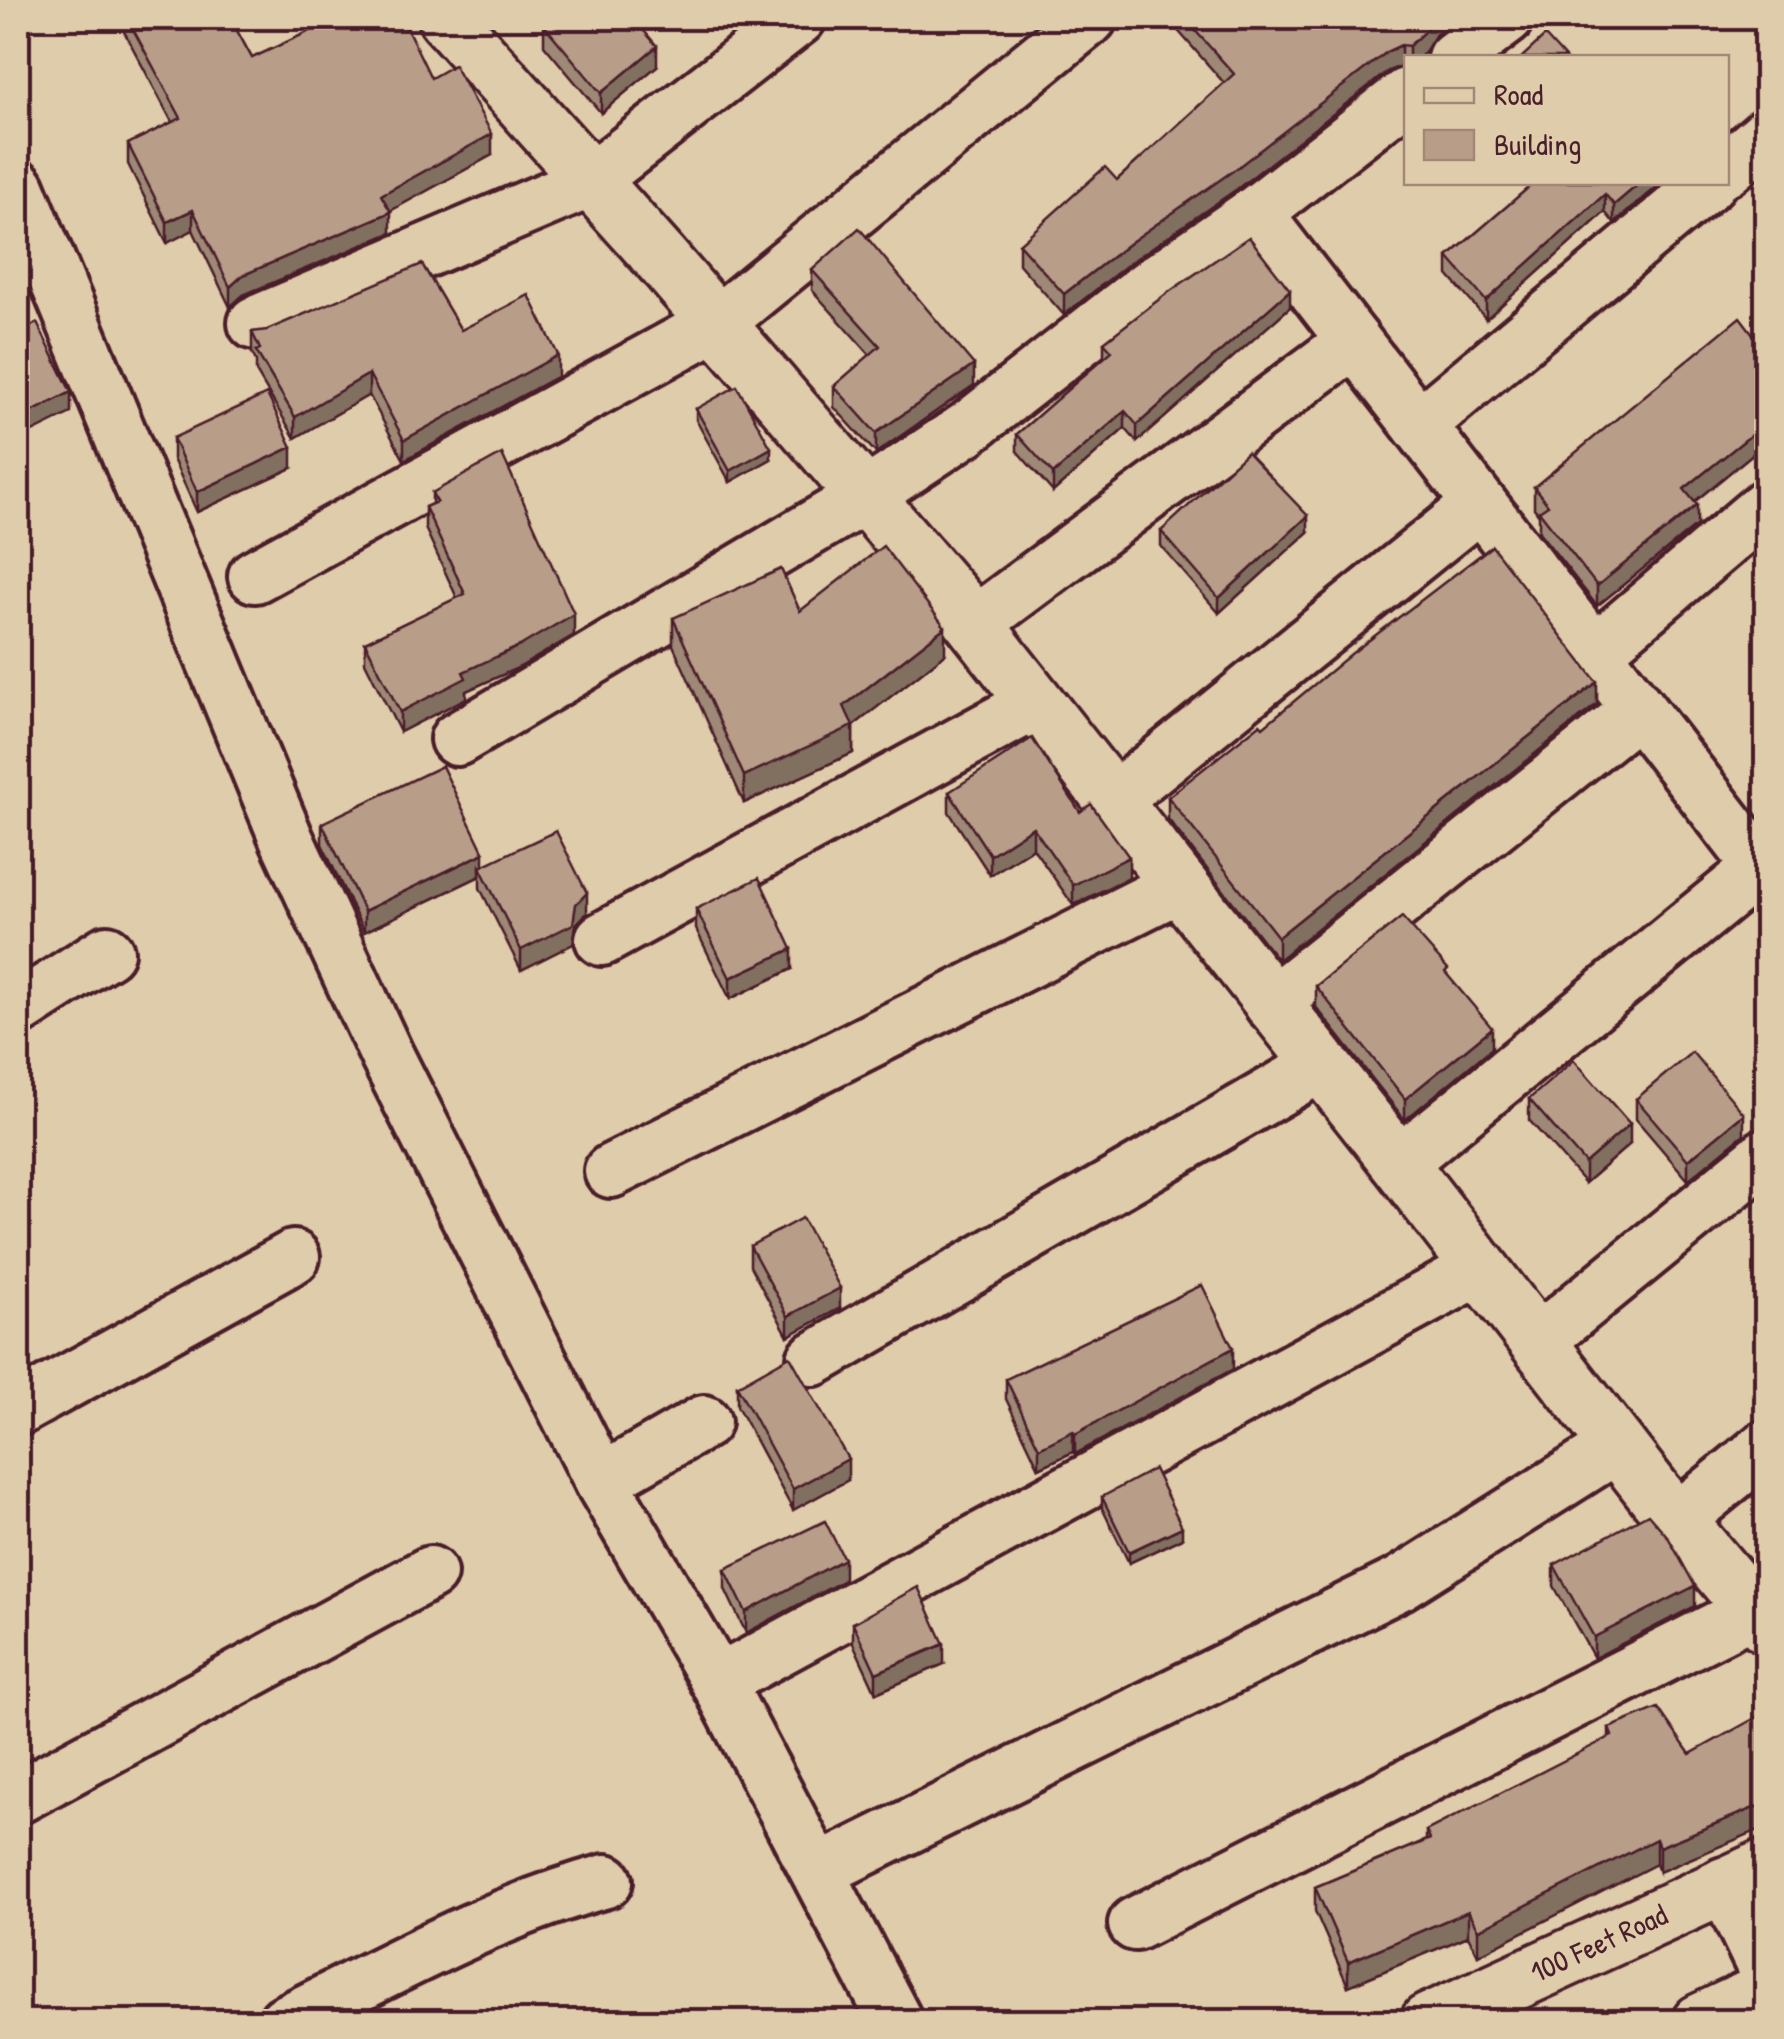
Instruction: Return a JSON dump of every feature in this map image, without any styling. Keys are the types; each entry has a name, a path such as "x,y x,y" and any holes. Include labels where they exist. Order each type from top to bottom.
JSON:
{"street":[{"path":"446,18 717,323 974,624 1677,1520 1760,1617 1135,1924"},
{"path":"255,323 590,181 798,18"},
{"path":"255,576 717,323 1090,18"},
{"path":"1458,55 1508,18"},
{"path":"457,738 864,497 968,428 1148,287 1255,213 1404,96"},
{"path":"1729,166 1766,135"},
{"path":"1419,425 1706,185"},
{"path":"18,187 287,840 387,1056 601,1481 718,1682 896,2022"},
{"path":"1255,213 1593,654 1765,868 1399,1163"},
{"path":"974,624 1354,341"},
{"path":"1112,801 1480,504"},
{"path":"1593,654 1766,506"},
{"path":"602,939 1034,703"},
{"path":"1272,1004 1638,710"},
{"path":"611,1172 1178,886"},
{"path":"18,1009 107,952"},
{"path":"814,1359 1321,1066"},
{"path":"1538,1341 1766,1155"},
{"path":"18,1409 293,1257"},
{"path":"718,1682 1479,1269"},
{"path":"601,1481 704,1422"},
{"path":"819,1871 1401,1583 1619,1445"},
{"path":"1677,1520 1766,1447"},
{"path":"18,1797 430,1573"},
{"path":"1745,1876 1766,1972"},
{"name":"100 Feet Road","path":"1428,2022 1745,1876"},
{"path":"286,2022 472,1930 552,1896 606,1881"},
{"path":"1700,2022 1766,1991"}],"building":[{"path":"127,18 230,18 252,58 338,18 402,18 431,78 454,65 492,134 381,195 391,212 243,275 230,287 193,210 167,222 128,144 181,118"},
{"path":"553,18 633,18 657,46 601,93 544,25"},
{"path":"1184,18 1434,18 1409,46 1388,51 1064,294 1019,244 1105,167 1117,180 1234,74"},
{"path":"1545,36 1562,55 1524,55"},
{"path":"1532,185 1637,185 1614,205 1605,194 1486,301 1448,257"},
{"path":"859,228 974,365 876,433 834,386 880,346 812,270"},
{"path":"1249,237 1290,290 1137,425 1125,411 1053,474 1017,434 1112,351 1104,342"},
{"path":"422,264 461,330 529,295 558,355 404,440 369,374 295,417 256,351 260,349 252,332 267,330"},
{"path":"1740,317 1766,351 1766,423 1684,489 1697,505 1597,586 1539,511 1548,505 1534,487"},
{"path":"37,323 71,392 18,419 18,332"},
{"path":"737,386 771,448 730,471 696,409"},
{"path":"267,394 292,447 197,492 173,438"},
{"path":"1247,452 1308,516 1219,598 1161,531"},
{"path":"502,454 574,614 520,646 463,672 466,678 400,712 365,642 465,594 425,507 437,502 432,493"},
{"path":"883,546 945,627 844,706 853,726 744,776 673,618 781,569 800,611"},
{"path":"1492,546 1597,682 1278,937 1168,797"},
{"path":"1032,738 1080,812 1091,804 1129,857 1073,885 1033,827 990,855 949,792"},
{"path":"442,766 484,853 364,911 322,823"},
{"path":"556,831 587,893 576,904 573,924 521,950 480,867"},
{"path":"759,878 792,949 730,978 696,909"},
{"path":"1402,917 1492,1028 1405,1099 1316,986"},
{"path":"1692,1052 1744,1114 1688,1160 1636,1099"},
{"path":"1574,1060 1630,1124 1585,1163 1529,1099"},
{"path":"802,1218 840,1288 788,1316 750,1246"},
{"path":"1202,1285 1233,1348 1075,1434 1073,1431 1039,1448 1006,1379"},
{"path":"790,1356 848,1459 793,1489 737,1386"},
{"path":"1154,1469 1182,1527 1129,1552 1102,1497"},
{"path":"1648,1514 1668,1537 1695,1586 1594,1637 1554,1565"},
{"path":"825,1521 844,1559 746,1612 725,1569"},
{"path":"918,1587 944,1644 876,1673 853,1623"},
{"path":"1658,1708 1690,1754 1766,1712 1766,1803 1659,1847 1656,1839 1478,1930 1468,1911 1348,1962 1315,1887 1430,1839 1426,1831 1612,1736 1609,1728"}]}
